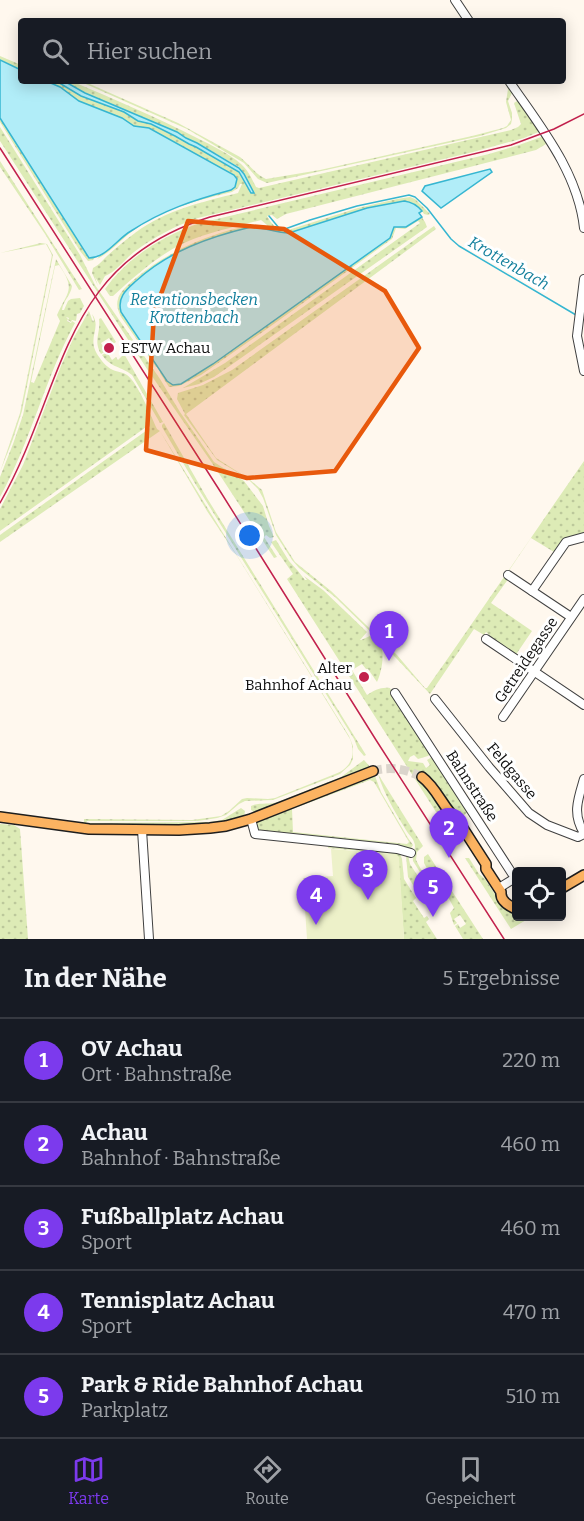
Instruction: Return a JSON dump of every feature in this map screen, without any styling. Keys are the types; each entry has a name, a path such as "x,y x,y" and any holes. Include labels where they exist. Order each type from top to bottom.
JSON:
{"main road":[{"path":"0,817 82,829 210,828 251,819 373,771"},
{"path":"422,777 434,788 453,817 459,822 500,890 512,900"},
{"path":"566,885 584,875"},
{"path":"500,890 506,903 512,907"}],"street":[{"path":"455,0 466,18"},
{"path":"511,84 562,161 574,185 583,215 584,228"},
{"path":"584,279 578,321 579,351 584,371"},
{"path":"532,591 566,542 584,537"},
{"name":"Getreidegasse","path":"508,575 571,617"},
{"name":"Getreidegasse","path":"503,717 584,599"},
{"path":"486,639 584,705"},
{"name":"Bahnstraße","path":"395,693 515,878 500,890"},
{"name":"Feldgasse","path":"435,699 495,775 529,813 555,829 579,837 584,833"},
{"path":"584,779 576,813 584,833"},
{"path":"251,819 255,834 397,849 407,853"},
{"path":"142,830 149,939"}],"highlighted area":[{"path":"188,221 284,229 385,291 419,348 335,471 247,478 146,450 154,313"}],"green space":[{"path":"0,56 18,64 18,84 61,84 81,96 124,112 138,121 151,124 239,172 251,193 253,192 239,167 177,132 85,93 69,84 78,84 135,108 220,150 243,166 256,187 259,188 511,130 521,124 514,103 517,101 521,103 541,131 473,152 198,218 165,232 142,247 105,276 100,285 95,277 98,286 92,273 93,268 135,233 159,218 238,193 242,184 232,192 171,210 149,220 103,256 97,259 102,253 100,251 93,260 88,261 0,122"},
{"path":"86,84 178,123 240,157 266,179 320,170 503,128 511,120 506,102 508,89 506,84 513,91 508,101 512,119 511,124 506,128 480,136 267,183 258,179 244,163 187,129"},
{"path":"0,127 80,255 95,285 214,462 244,481 263,506 274,537 270,538 266,535 264,537 277,557 274,558 147,369 0,141"},
{"name":"Retentionsbecken Krottenbach","path":"544,136 546,144 536,150 286,214 277,219 272,215 267,216 276,228 285,231 358,208 410,197 430,214 424,214 422,211 419,213 427,227 214,377 199,384 183,388 225,363 420,223 418,221 405,229 396,228 392,239 201,375 179,386 169,387 160,373 162,369 156,367 121,317 117,306 119,296 128,285 147,270 180,249 230,230 267,225 261,220 193,239 155,260 113,296 110,296 105,289 114,277 148,248 200,223 489,154"},
{"path":"0,161 82,289 79,290 0,167"},
{"path":"434,226 436,229 186,414 216,458 249,479 262,490 276,532 295,562 331,591 397,655 425,688 447,660 584,461 584,535 561,541 554,552 531,538 506,575 509,578 491,603 532,631 515,656 486,632 484,635 474,629 430,694 336,598 292,560 276,535 258,489 247,478 217,460 184,415 177,399 178,393 203,385 232,370"},
{"path":"41,243 47,244 53,255 22,411 0,472 20,413 52,255 46,244 0,253"},
{"path":"56,259 72,286 62,310 71,299 80,298 84,306 77,314 76,321 72,320 71,322 66,317 67,321 71,323 72,321 75,323 64,344 21,454 0,497 0,477 23,415","holes":["59,265 69,285 67,295 57,315 60,321 34,383 31,382 55,266"]},
{"path":"89,311 96,324 93,343 97,354 108,367 131,379 160,431 0,542 0,535 150,428 149,425 0,531 0,509 23,465 73,339"},
{"path":"101,318 116,342 113,344 109,338 101,343 106,351 101,354 97,340"},
{"path":"107,352 112,360 116,357 118,360 123,352 163,422 160,423 132,375 109,362 102,355"},
{"path":"164,423 207,498 366,755 364,756 358,749 354,739 196,485 162,427"},
{"path":"160,431 349,736 353,746 353,748 350,739 207,511"},
{"path":"276,540 289,561 305,580 307,580 304,576 323,590 367,632 360,640 370,636 380,646 383,659 377,682 362,664 352,670 367,695 378,689 390,688 394,699 401,706 422,739 421,741 431,753 418,759 414,755 408,761 423,763 426,768 430,765 427,760 432,757 436,760 435,762 449,781 448,783 469,811 463,816 465,819 459,819 436,783 424,774 430,791 446,815 445,826 287,579 293,574 271,542"},
{"path":"353,753 353,759 350,765 340,774 273,800 245,801 226,815 217,818 198,821 87,821 86,823 210,822 222,820 241,808 245,811 244,817 209,826 85,826 0,813 0,811 80,823 84,822 84,819 192,820 221,816 242,799 275,798 340,772 351,761"},
{"path":"364,760 372,769 260,813 251,810 251,806 278,802 341,777"},
{"path":"378,774 423,846 417,852 416,860 438,901 413,861 415,847 413,840 390,803"},
{"path":"375,776 381,792 413,845 410,850 257,830 258,820","holes":["370,780 374,782 409,842 407,844 293,832 292,809"]},
{"path":"0,824 14,825 20,829 28,939 0,939"},
{"path":"329,845 400,853 404,879 416,898 413,901 424,918 427,916 429,919 426,922 437,939 404,939 398,857 394,854 328,848"},
{"path":"331,849 395,854 399,857 404,939 307,939 303,878 333,876"},
{"path":"428,854 483,939 463,939 455,926 458,924 460,928 466,924 460,915 454,919 457,923 454,925 450,913 454,908 448,897 443,899 424,863 424,857"},
{"path":"408,855 410,864 436,904 431,909 428,908 432,905 424,894 420,896 408,877 406,856"},
{"path":"465,858 469,858 500,902 512,910 512,921 524,921 511,929"}],"water":[{"path":"0,60 18,69 18,84 53,84 79,101 122,118 134,126 149,128 234,175 237,179 235,187 179,206 155,217 126,234 101,255 89,258 0,118"},
{"path":"61,84 69,84 197,143 239,168 254,193 251,193 239,172 196,147 151,124 138,121 124,112 81,96"},
{"path":"490,169 492,172 441,208 422,191 425,186"},
{"name":"Retentionsbecken Krottenbach","path":"404,201 418,207 422,211 419,213 422,217 406,227 394,227 390,238 213,364 181,384 173,385 167,381 121,312 121,298 136,281 162,261 190,246 251,227 289,233 367,208"}],"waterway":[{"name":"Krottenbach","path":"269,216 279,228 285,229 357,206 409,195 415,197 427,208 459,246 576,315"}],"tunnel":[{"path":"373,771 398,769 422,777"}],"railway":[{"path":"0,503 22,459 73,334 95,298 123,265 160,238 210,217 511,145 554,129 584,114"},
{"path":"0,148 504,939"}],"place":[{"name":"ESTW Achau","path":"109,348"},
{"name":"OV Achau","path":"389,661"},
{"name":"Alter Bahnhof Achau","path":"364,677"},
{"name":"Achau","path":"449,858"},
{"name":"Fußballplatz Achau","path":"368,900"},
{"name":"Park & Ride Bahnhof Achau","path":"433,917"},
{"name":"Tennisplatz Achau","path":"316,925"}]}
